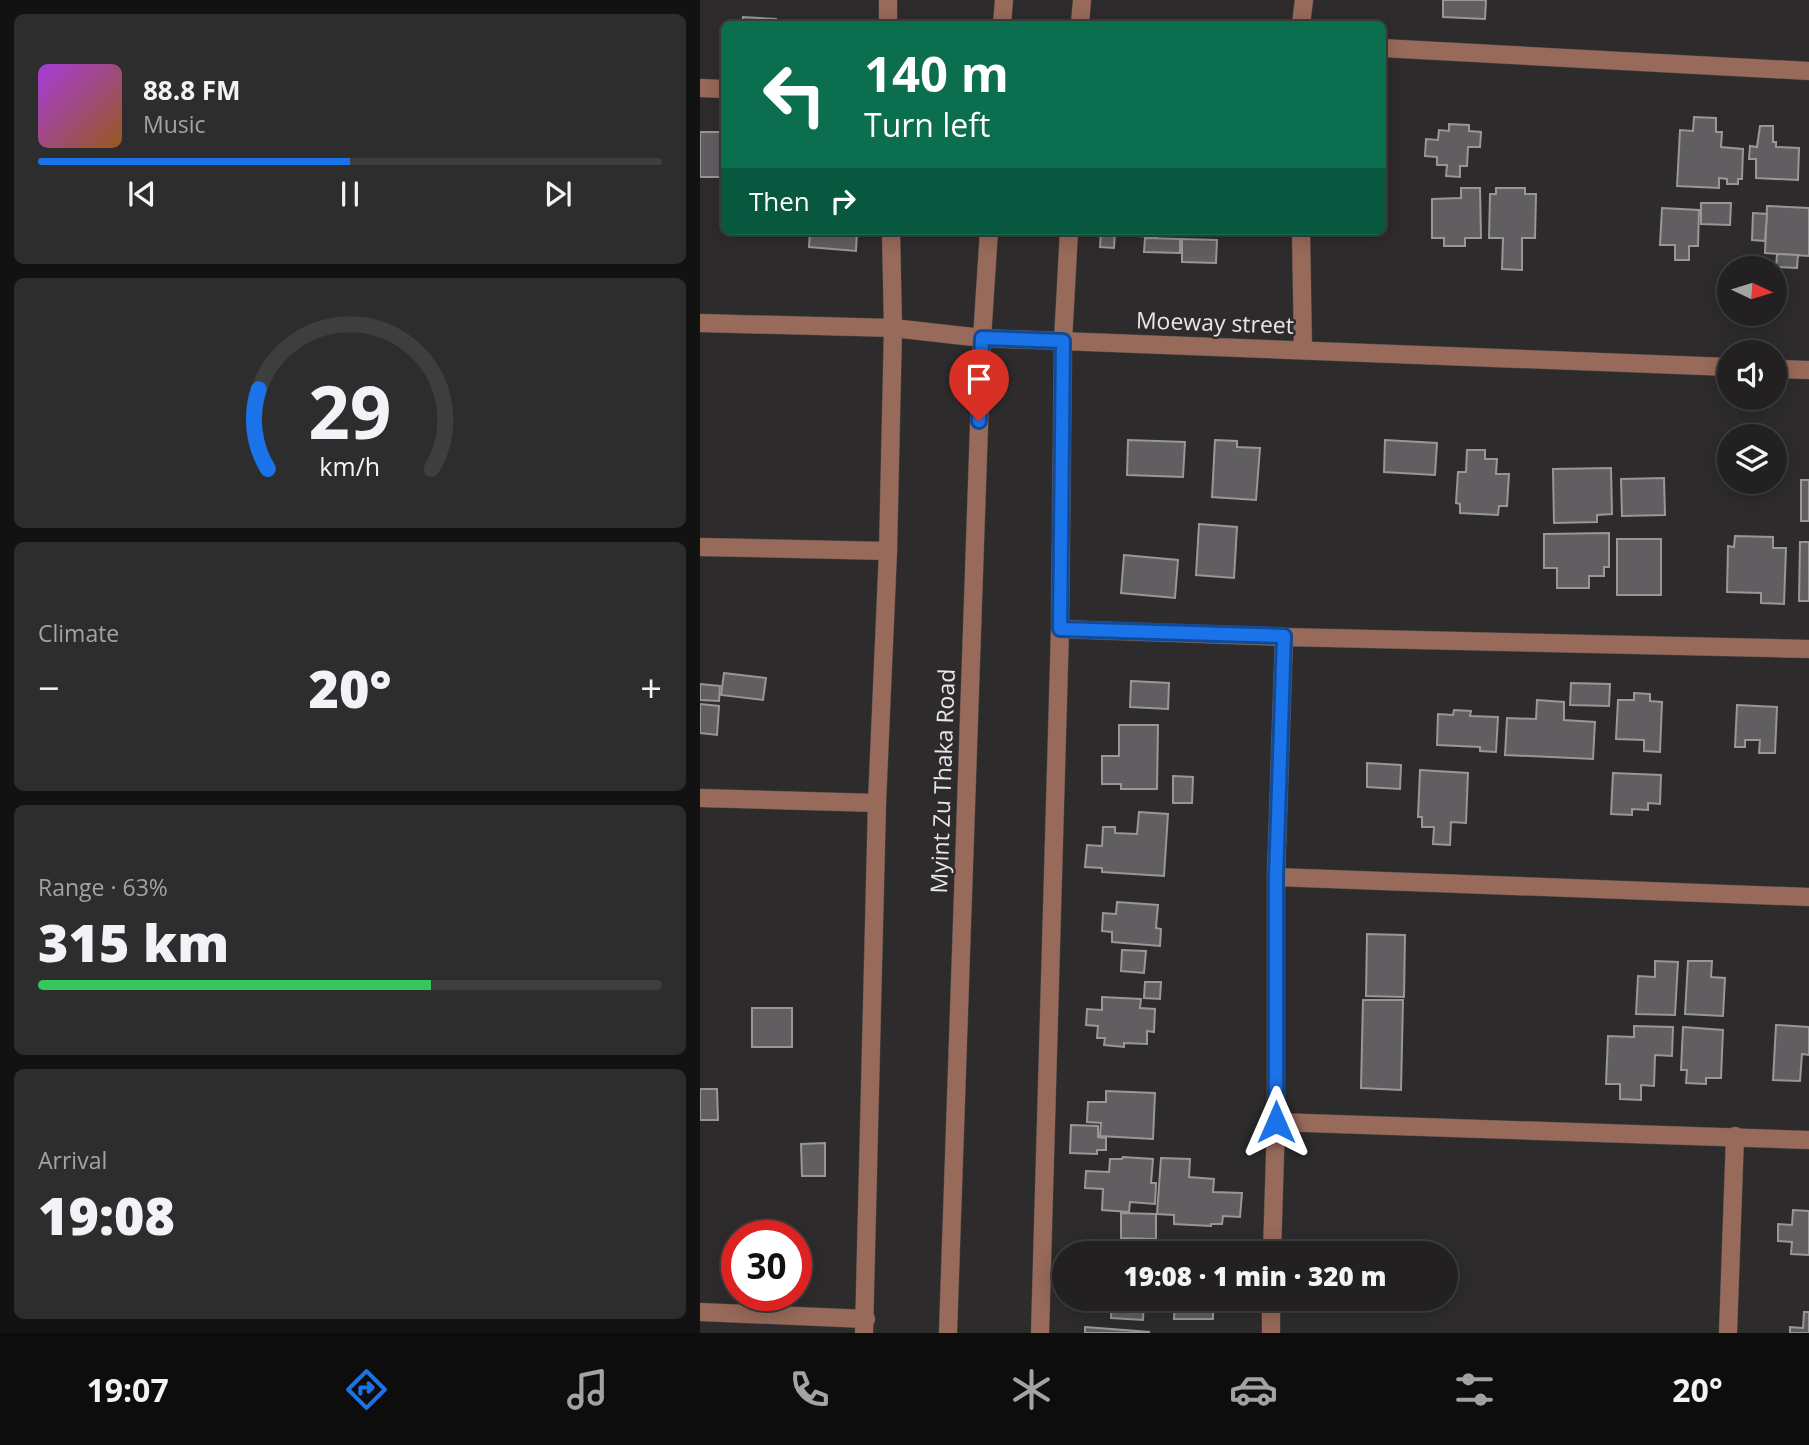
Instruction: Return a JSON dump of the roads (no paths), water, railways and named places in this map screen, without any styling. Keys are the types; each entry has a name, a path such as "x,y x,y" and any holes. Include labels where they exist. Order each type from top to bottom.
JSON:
{"street":[{"path":"888,0 888,21"},
{"path":"1002,21 1004,0"},
{"path":"1080,21 1082,0"},
{"path":"1301,21 1304,0"},
{"path":"1386,48 1809,71"},
{"path":"700,88 721,89"},
{"path":"700,1312 865,1326 877,803 888,551 893,328 891,235"},
{"name":"Myint Zu Thaka Road","path":"948,1333 982,338 989,235"},
{"path":"1040,1333 1060,629 1063,341 1069,235"},
{"path":"1301,235 1303,350"},
{"name":"Moeway street","path":"700,323 893,328 982,338 1717,367"},
{"path":"1787,369 1809,370"},
{"path":"700,547 888,551"},
{"path":"1060,629 1809,649"},
{"path":"1272,1241 1276,1122 1276,877 1284,636"},
{"path":"700,798 877,803"},
{"path":"1276,877 1809,897"},
{"path":"1276,1122 1809,1140"},
{"path":"1728,1333 1735,1136"},
{"path":"1270,1333 1271,1311"}]}
